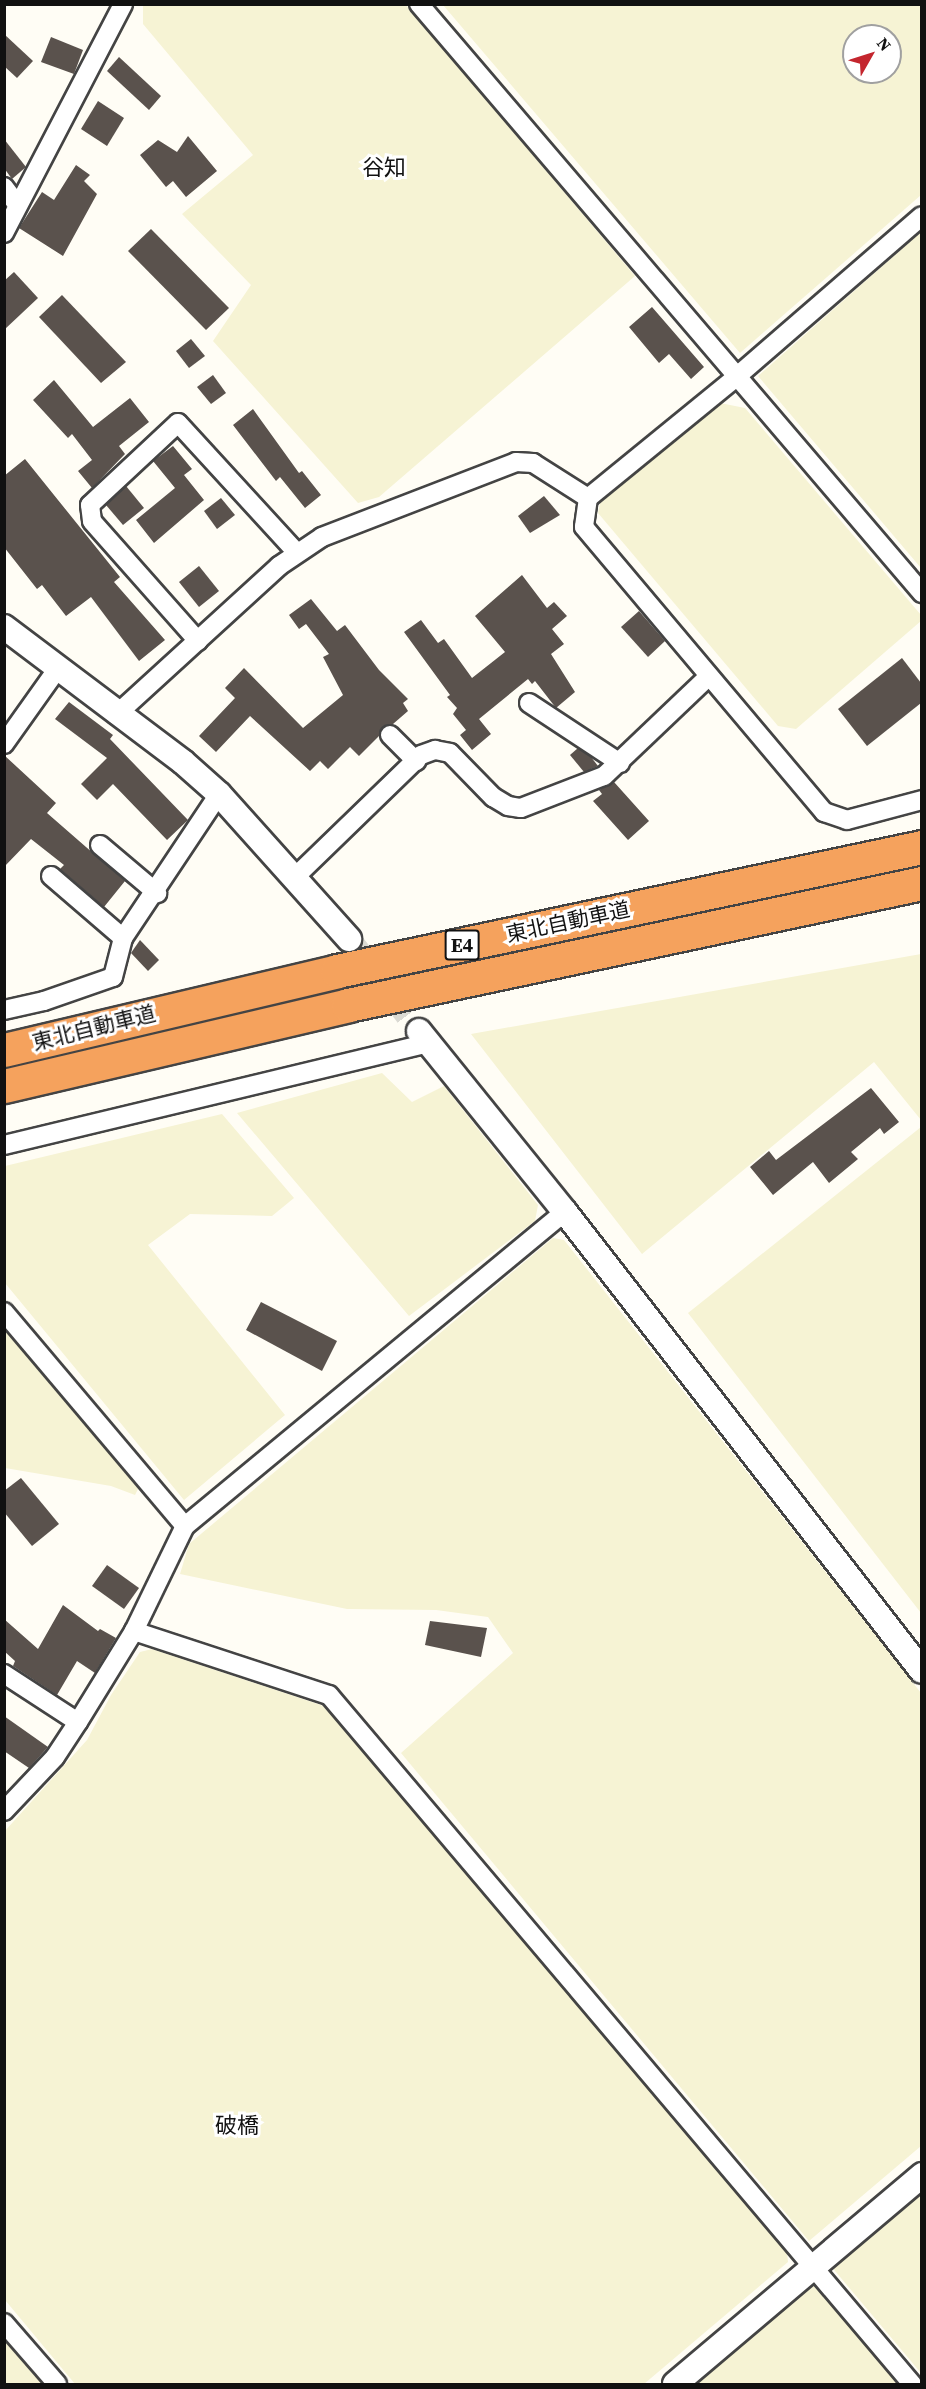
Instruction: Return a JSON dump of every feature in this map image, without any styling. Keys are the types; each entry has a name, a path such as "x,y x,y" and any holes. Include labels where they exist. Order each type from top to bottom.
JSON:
{"highway":[{"name":"東北自動車道","path":"4,1050 326,974 921,847"},
{"name":"東北自動車道","path":"4,1086 348,1005 921,883"}],"street":[{"path":"4,233 17,204 123,4"},
{"path":"419,4 735,378 921,593"},
{"path":"4,187 17,204"},
{"path":"921,216 735,378 588,498 584,527 824,812 847,820 921,800"},
{"path":"198,641 92,521 90,505 178,423 296,552"},
{"path":"117,715 296,552 322,537 516,462 533,463 588,498"},
{"path":"4,627 117,715 183,762 219,794 349,939"},
{"path":"4,744 58,668"},
{"path":"293,879 416,761 435,750 443,750 500,803 521,808 604,776 620,764 708,677"},
{"path":"529,703 620,764"},
{"path":"390,735 416,761"},
{"path":"4,1010 105,983 112,977 123,938 157,892 219,794"},
{"path":"100,844 157,892"},
{"path":"51,876 123,938"},
{"path":"4,1145 424,1037 565,1212 921,1671"},
{"path":"4,1811 55,1757 78,1722 134,1631 185,1526 565,1212"},
{"path":"4,1312 185,1526"},
{"path":"134,1631 330,1695 912,2385"},
{"path":"4,1674 78,1722"},
{"path":"675,2385 921,2175"},
{"path":"4,2323 57,2385"}],"shaded area":[{"path":"143,5 406,5 635,276 379,497 358,503 213,341 251,285 182,214 253,155 143,24"},
{"path":"443,5 921,5 921,195 740,353"},
{"path":"921,232 921,568 758,376"},
{"path":"720,403 745,408 921,615 921,621 796,729 778,726 598,513 602,495"},
{"path":"921,954 921,1120 874,1062 642,1254 471,1034"},
{"path":"382,1073 412,1102 444,1086 538,1205 535,1221 409,1316 237,1113"},
{"path":"222,1114 294,1198 272,1216 190,1214 148,1245 285,1415 184,1500 5,1283 5,1166"},
{"path":"921,1127 921,1613 688,1313"},
{"path":"553,1238 564,1240 921,1693 921,2146 809,2241 401,1753 513,1653 488,1617 436,1610 347,1609 180,1574 189,1544"},
{"path":"4,1328 140,1485 135,1495 111,1486 5,1468"},
{"path":"152,1649 321,1705 332,1712 787,2252 788,2262 644,2384 75,2384 5,2300 4,1832 87,1740 111,1695 140,1652"},
{"path":"921,2186 921,2373 830,2265"},
{"path":"808,2284 816,2285 901,2384 692,2384"},
{"path":"5,2338 44,2384 5,2384"}],"building":[{"path":"4,34 33,61 17,78 4,66"},
{"path":"51,37 83,50 74,74 41,62"},
{"path":"119,57 161,96 149,110 107,71"},
{"path":"98,101 124,118 107,146 81,129"},
{"path":"188,136 217,171 186,197 173,181 166,187 140,155 158,140 177,152"},
{"path":"4,139 26,167 12,179 4,168"},
{"path":"76,165 90,175 84,181 97,194 63,256 19,228 42,192 54,200"},
{"path":"151,229 229,308 206,330 128,251"},
{"path":"14,272 38,298 4,330 4,281"},
{"path":"62,295 126,362 101,383 39,317"},
{"path":"652,307 704,367 691,379 669,354 659,363 629,327"},
{"path":"191,339 205,356 189,368 176,351"},
{"path":"213,375 226,393 211,404 197,387"},
{"path":"54,380 93,427 130,398 149,422 119,446 125,454 92,488 78,471 92,460 72,434 68,438 33,400"},
{"path":"253,409 299,473 302,471 321,495 305,508 280,477 276,481 233,425"},
{"path":"173,446 192,469 184,475 204,500 154,543 136,520 175,488 153,461"},
{"path":"25,459 120,577 114,582 165,640 139,661 91,597 66,616 42,585 37,589 4,547 4,476"},
{"path":"126,486 144,508 123,525 106,505"},
{"path":"544,496 560,515 530,533 518,516"},
{"path":"221,498 235,515 217,529 204,511"},
{"path":"199,566 219,591 199,607 179,582"},
{"path":"522,575 547,608 554,602 567,616 552,629 564,644 551,654 575,692 556,708 535,681 532,684 528,679 479,719 491,734 472,750 460,735 466,730 453,714 457,708 447,697 450,695 404,632 421,620 438,643 444,639 472,678 505,652 475,616"},
{"path":"311,599 337,631 345,625 379,670 408,699 403,703 408,711 393,724 383,727 379,736 359,756 350,747 328,769 320,761 310,771 250,716 216,752 199,736 235,698 225,688 244,668 303,728 343,695 323,657 329,654 306,624 299,629 289,615"},
{"path":"639,611 665,641 648,657 621,627"},
{"path":"902,658 921,683 921,703 867,746 838,709"},
{"path":"69,702 113,735 110,739 188,820 167,840 113,784 97,800 81,784 107,758 55,719"},
{"path":"578,748 591,757 598,766 584,772 570,755"},
{"path":"4,755 56,803 47,813 125,881 104,907 60,869 64,865 31,839 4,867"},
{"path":"614,782 649,821 628,840 593,801 602,794 599,790"},
{"path":"140,940 159,960 148,971 131,953"},
{"path":"871,1088 899,1122 884,1134 880,1128 851,1152 858,1159 829,1183 813,1162 773,1195 750,1167 769,1151 776,1160"},
{"path":"261,1302 337,1341 322,1371 246,1330"},
{"path":"21,1478 59,1524 32,1546 4,1512 4,1491"},
{"path":"107,1565 139,1588 124,1609 92,1586"},
{"path":"63,1605 98,1631 100,1629 116,1638 95,1673 77,1661 57,1695 13,1666 15,1661 4,1651 4,1619 38,1649"},
{"path":"430,1621 487,1628 481,1657 425,1645"},
{"path":"4,1716 48,1747 29,1768 4,1751"}],"tunnel":[{"path":"349,939 419,1031"}],"district":[{"name":"谷知","path":"384,168"},
{"name":"破橋","path":"237,2126"}]}
